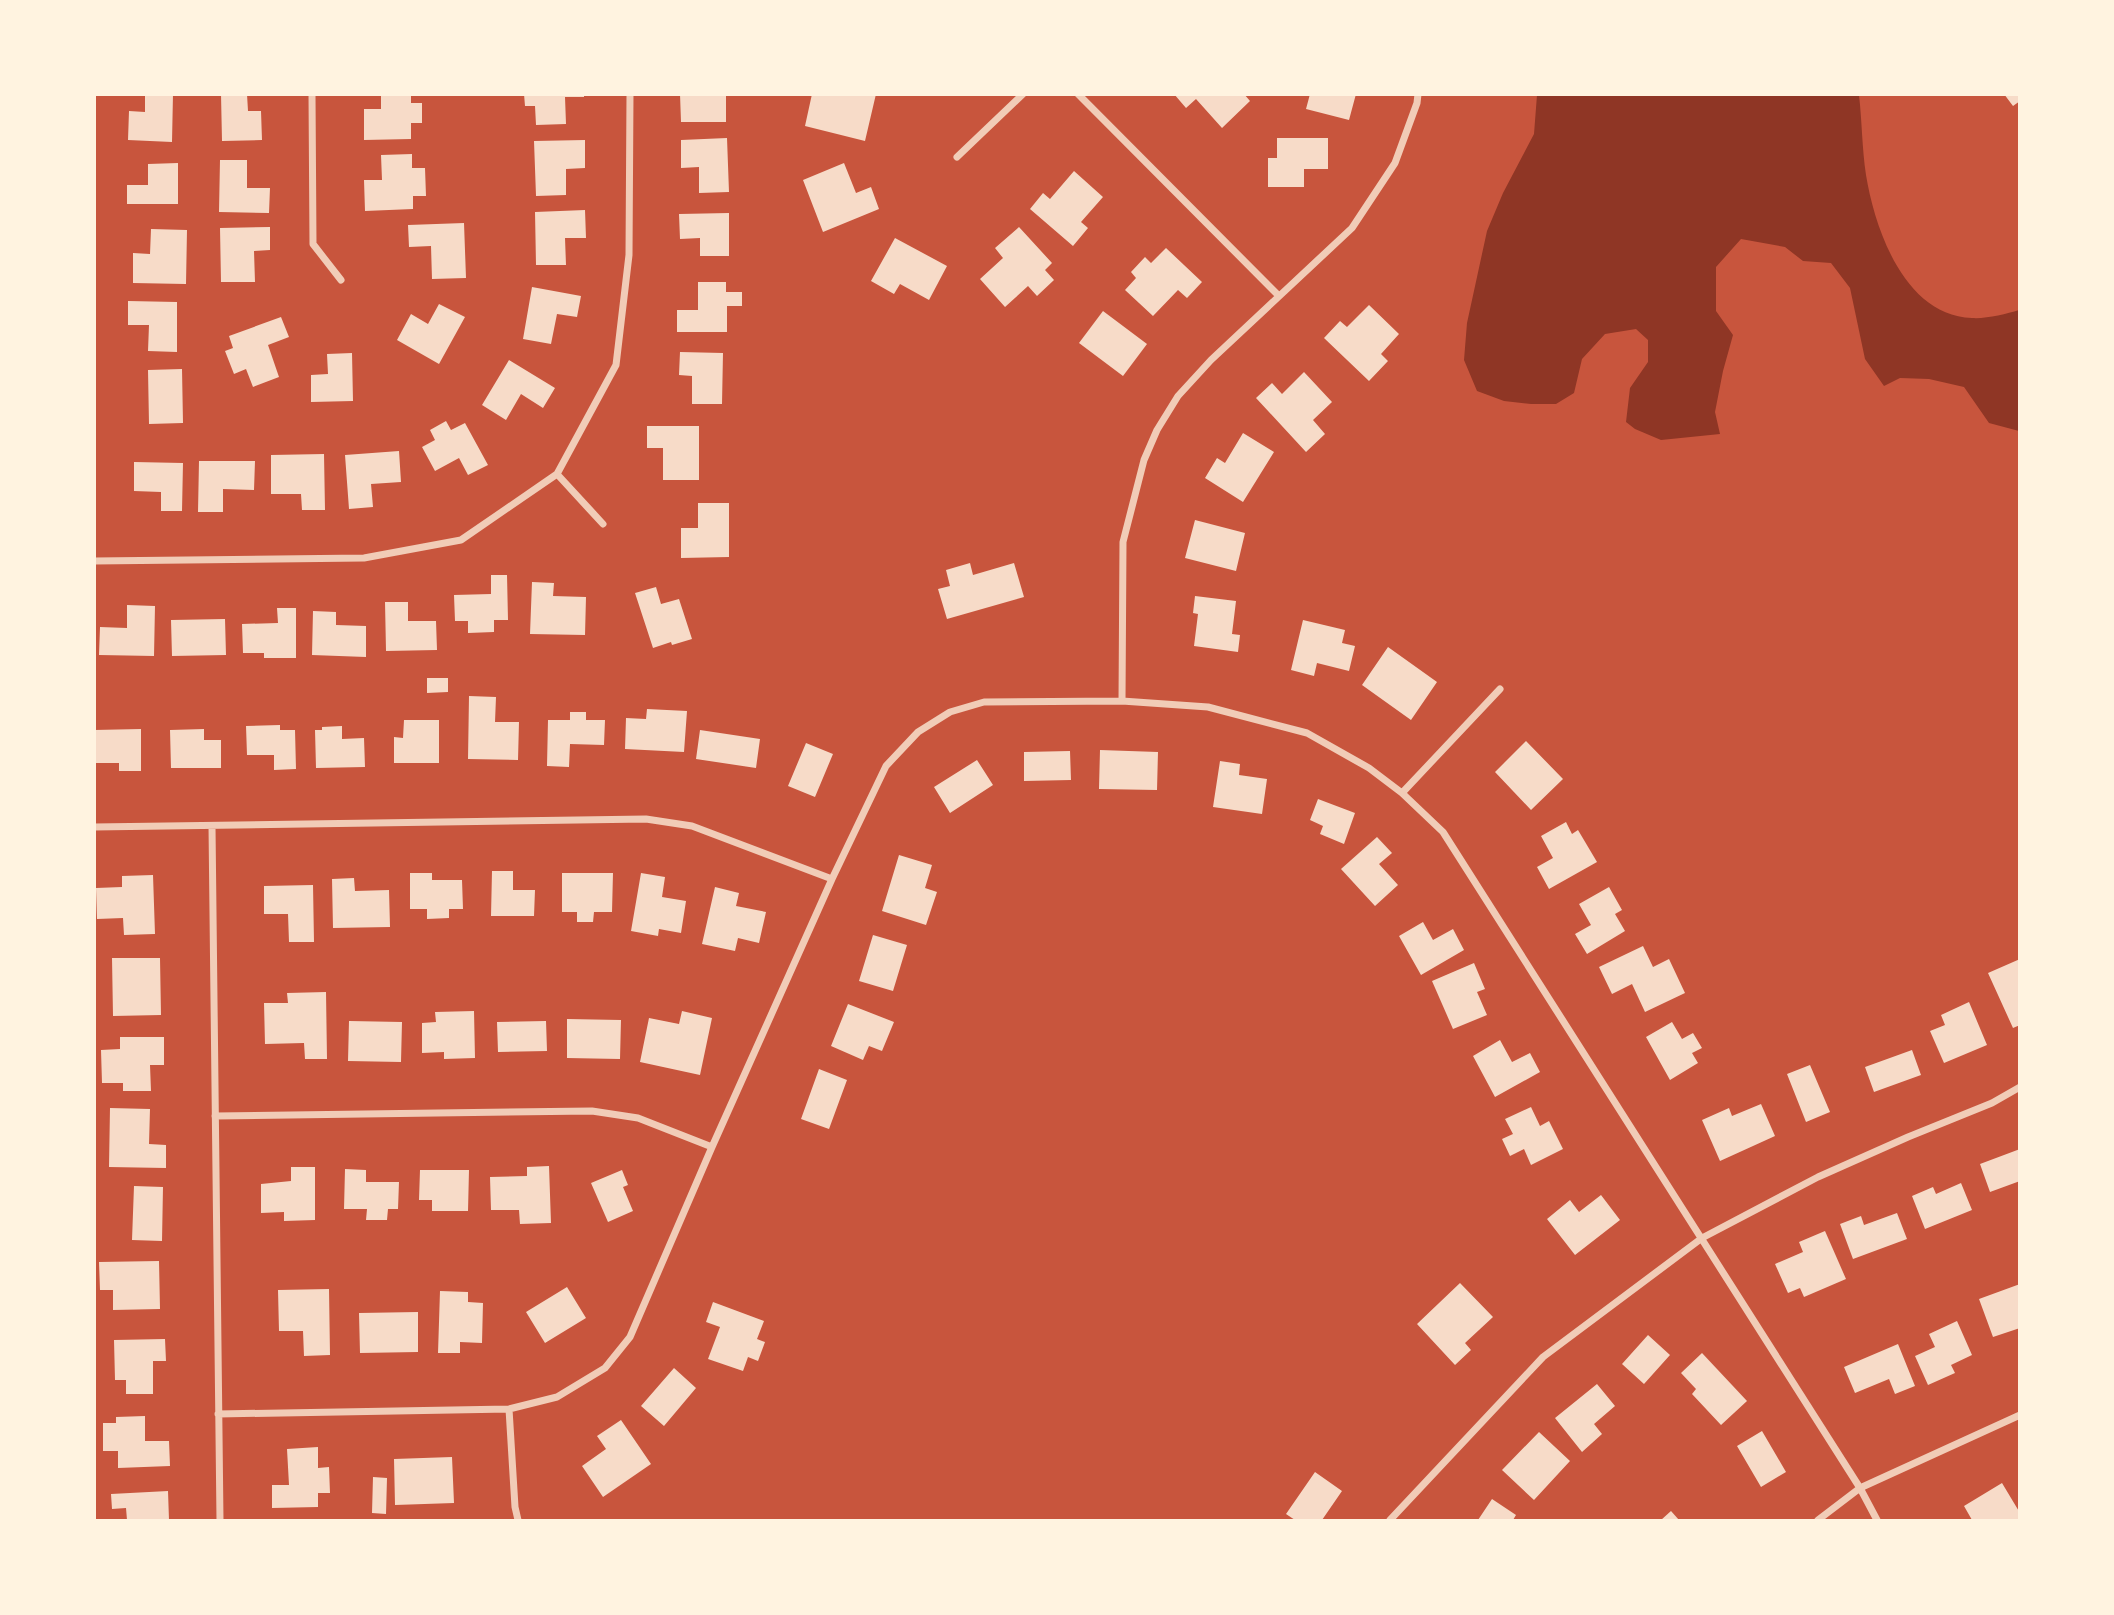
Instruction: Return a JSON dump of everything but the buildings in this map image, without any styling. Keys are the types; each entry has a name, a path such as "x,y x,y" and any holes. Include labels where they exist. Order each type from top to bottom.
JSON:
{"street":[{"path":"312,94 313,244 341,280"},
{"path":"94,561 364,558 461,540 557,474 616,365 629,255 630,94"},
{"path":"957,157 1023,94"},
{"path":"1078,94 1279,296"},
{"path":"1122,701 1123,542 1144,460 1157,430 1178,396 1211,360 1352,228 1395,163 1418,94"},
{"path":"557,474 603,524"},
{"path":"1402,793 1500,689"},
{"path":"218,1414 509,1409 557,1397 605,1368 630,1338 712,1147 832,879 886,766 918,732 950,712 984,702 1122,701 1208,707 1307,733 1368,768 1402,793 1443,832 1860,1488 1877,1521"},
{"path":"94,827 646,819 692,826 832,879"},
{"path":"212,826 220,1521"},
{"path":"1390,1521 1544,1357 1702,1238 1818,1177 1992,1103 2020,1087"},
{"path":"215,1116 592,1111 638,1118 712,1147"},
{"path":"509,1409 518,1521"},
{"path":"1818,1521 1860,1488 2020,1415"}],"shaded area":[{"path":"1537,95 1859,95 1870,197 1886,244 1911,286 1928,303 1949,314 1978,318 2019,310 2019,431 1989,423 1964,387 1929,379 1900,378 1884,386 1865,359 1850,288 1831,263 1803,261 1785,247 1741,239 1716,267 1716,311 1733,335 1715,412 1720,434 1661,440 1635,429 1626,422 1630,388 1648,362 1648,340 1636,329 1605,334 1582,359 1574,393 1556,404 1504,401 1477,391 1464,360 1467,323 1487,231 1503,193 1534,134"}]}
